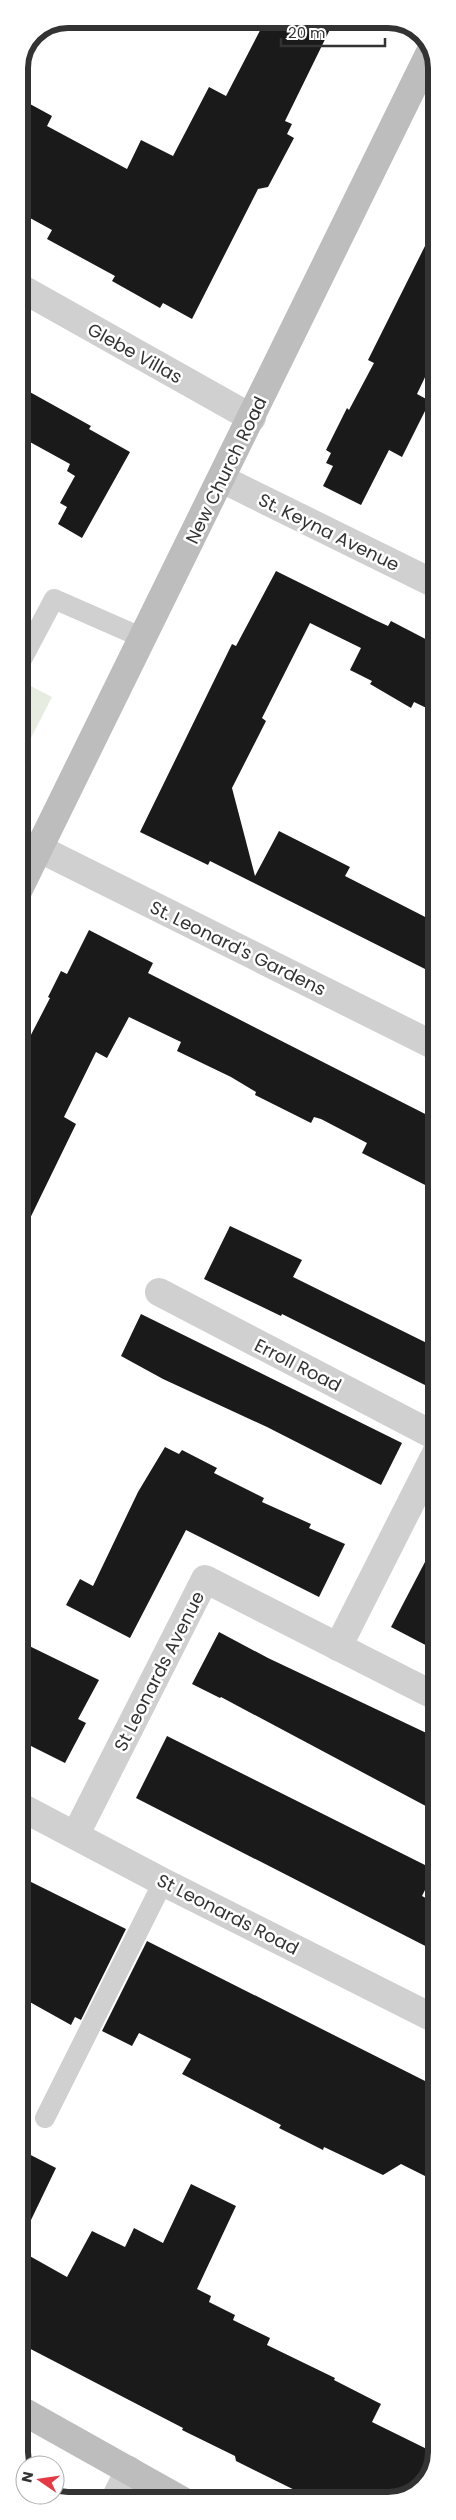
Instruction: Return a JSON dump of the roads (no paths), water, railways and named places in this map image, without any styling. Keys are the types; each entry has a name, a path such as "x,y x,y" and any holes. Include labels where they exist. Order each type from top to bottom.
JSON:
{"main road":[{"name":"New Church Road","path":"28,872 427,59"},
{"path":"28,2414 167,2492"}],"street":[{"name":"Glebe Villas","path":"28,292 252,418"},
{"name":"St. Keyna Avenue","path":"222,479 428,581"},
{"name":"St. Leonard's Gardens","path":"40,849 428,1043"},
{"name":"Erroll Road","path":"159,1292 428,1432"},
{"path":"338,1647 428,1469"},
{"name":"St Leonards Avenue","path":"76,1834 205,1579 428,1692"},
{"name":"St Leonards Road","path":"28,1810 76,1834 163,1882 428,2015"},
{"path":"118,2492 129,2470"}],"lane":[{"path":"28,648 54,599 143,638"},
{"path":"45,2118 163,1882"}]}
